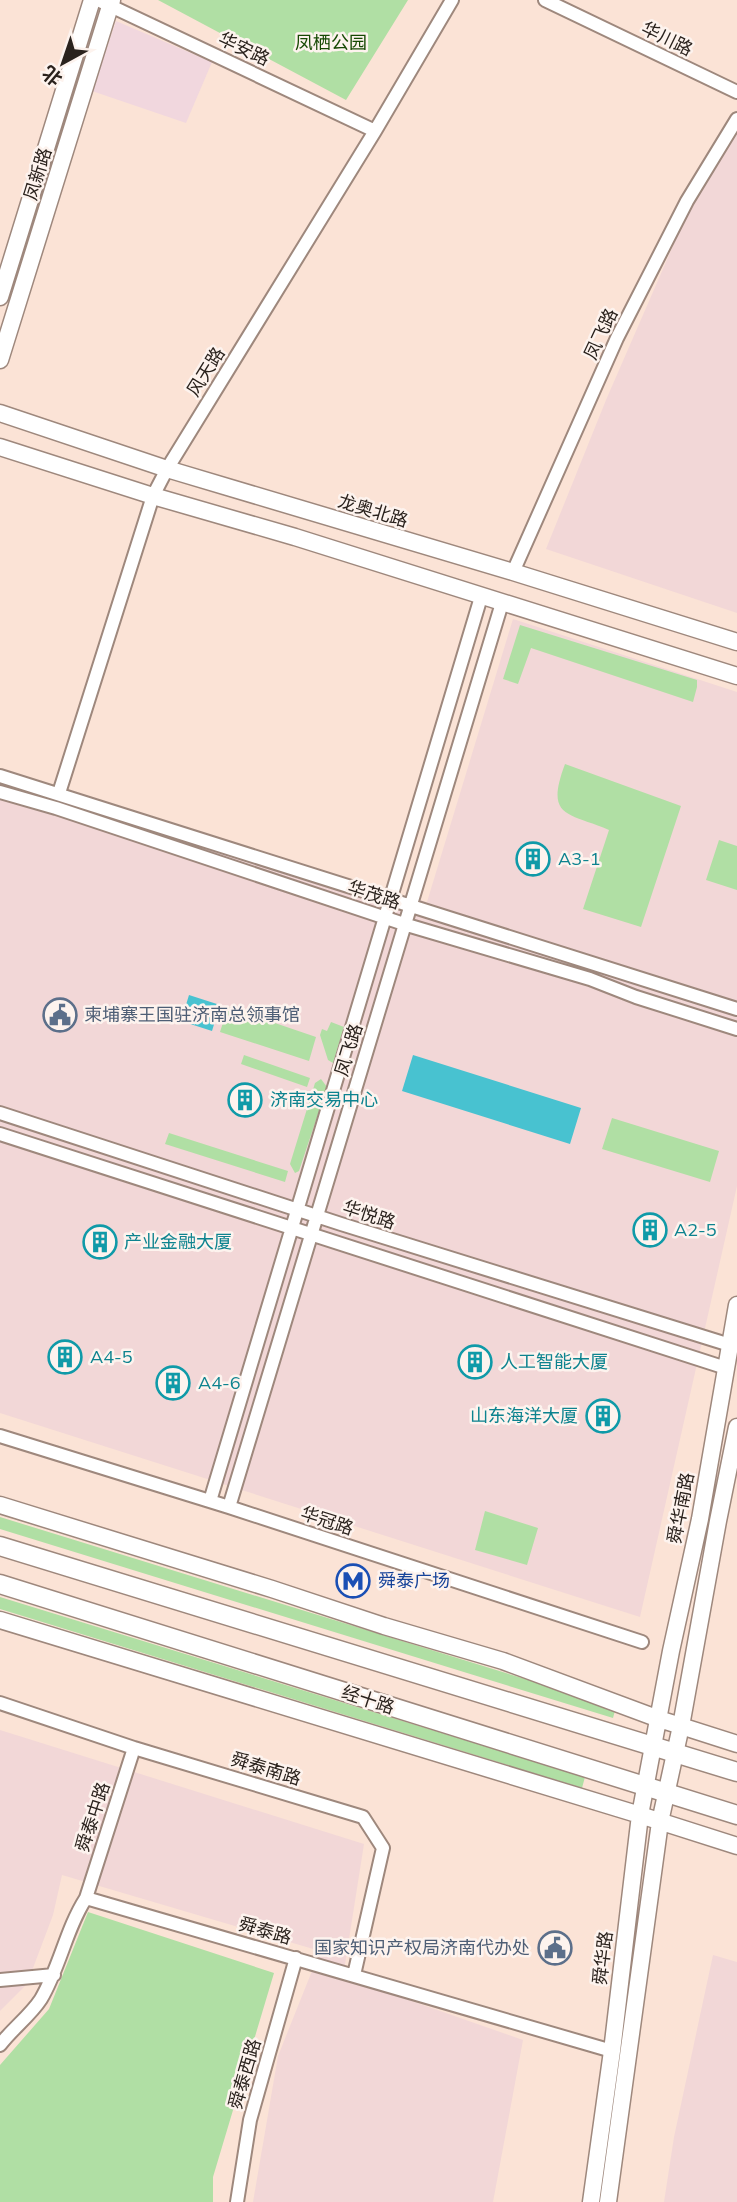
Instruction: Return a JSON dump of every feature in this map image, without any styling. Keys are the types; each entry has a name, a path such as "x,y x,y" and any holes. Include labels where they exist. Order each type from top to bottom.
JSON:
{"highway":[{"path":"0,1546 737,1772"},
{"name":"经十路","path":"0,1584 737,1815"}],"main road":[{"path":"0,297 92,0"},
{"name":"凤新路","path":"0,360 107,2"},
{"name":"龙奥北路","path":"0,413 167,469 737,642"},
{"path":"0,447 737,677"},
{"name":"舜华南路","path":"659,1718 699,1519 737,1305"},
{"path":"608,2202 660,1822 681,1726 737,1427"},
{"path":"0,1505 503,1661 737,1744"},
{"name":"经十路","path":"0,1620 660,1822"},
{"name":"舜华路","path":"591,2202 612,2051 639,1815 659,1718"},
{"path":"660,1822 737,1846"}],"street":[{"name":"风天路","path":"59,793 153,496 452,0"},
{"name":"华川路","path":"545,0 737,92"},
{"name":"华安路","path":"107,2 375,131"},
{"name":"凤飞路","path":"513,572 617,338 687,201 737,119"},
{"name":"凤飞路","path":"209,1501 481,597"},
{"name":"凤飞路","path":"229,1507 407,925 502,603"},
{"name":"华茂路","path":"0,776 737,1009"},
{"name":"华茂路","path":"0,792 56,808 407,925 590,979 636,997 737,1029"},
{"name":"华悦路","path":"0,1113 317,1216 730,1345"},
{"path":"0,1134 726,1368"},
{"name":"华冠路","path":"0,1436 229,1507 642,1642"},
{"name":"舜泰南路","path":"0,1703 134,1748 363,1817 383,1848 354,1975"},
{"name":"舜泰中路","path":"86,1898 134,1748"},
{"path":"0,2045 39,2002 54,1975 76,1913 86,1898"},
{"name":"舜泰路","path":"86,1898 612,2051"},
{"name":"舜泰西路","path":"237,2202 250,2120 296,1958"},
{"path":"0,1980 54,1975"}],"shaded area":[{"path":"116,21 212,62 186,123 92,91"},
{"path":"737,131 737,613 546,549 606,400 696,193"},
{"path":"513,619 737,692 737,1186 640,1617 0,1413 0,780 427,902"},
{"path":"0,1730 364,1844 343,1977 523,2040 493,2202 253,2202 278,2056 320,1951 62,1875 53,1915 27,1984 0,2011"},
{"path":"713,1955 737,1962 737,2202 664,2202 674,2137"}],"green space":[{"name":"凤栖公园","path":"158,0 408,0 346,100"},
{"path":"520,625 697,680 693,702 531,648 518,684 503,679"},
{"path":"565,764 681,806 641,927 583,909 609,830 571,815 559,804 559,782"},
{"path":"719,840 737,846 737,890 706,880"},
{"path":"228,1007 316,1037 309,1061 220,1032"},
{"path":"331,1022 344,1027 333,1063 328,1060 320,1035 322,1029 327,1031"},
{"path":"244,1055 310,1078 307,1087 241,1064"},
{"path":"321,1079 327,1087 299,1171 295,1173 290,1164 315,1083"},
{"path":"612,1118 719,1151 710,1182 602,1149"},
{"path":"169,1133 288,1171 285,1182 165,1144"},
{"path":"485,1511 538,1528 527,1565 475,1550"},
{"path":"0,1517 616,1707 613,1718 0,1529"},
{"path":"0,1597 585,1777 582,1788 0,1609"},
{"path":"88,1912 274,1973 213,2177 213,2202 0,2202 0,2065 49,2009"}],"water":[{"path":"189,995 220,1005 212,1031 181,1021"},
{"path":"413,1055 581,1108 570,1144 402,1091"}],"place":[{"name":"A3-1","path":"533,859"},
{"name":"柬埔寨王国驻济南总领事馆","path":"60,1015"},
{"name":"济南交易中心","path":"245,1100"},
{"name":"A2-5","path":"650,1230"},
{"name":"产业金融大厦","path":"100,1242"},
{"name":"A4-5","path":"65,1357"},
{"name":"人工智能大厦","path":"475,1362"},
{"name":"A4-6","path":"173,1383"},
{"name":"山东海洋大厦","path":"603,1416"},
{"name":"舜泰广场","path":"353,1581"},
{"name":"国家知识产权局济南代办处","path":"555,1948"}]}
